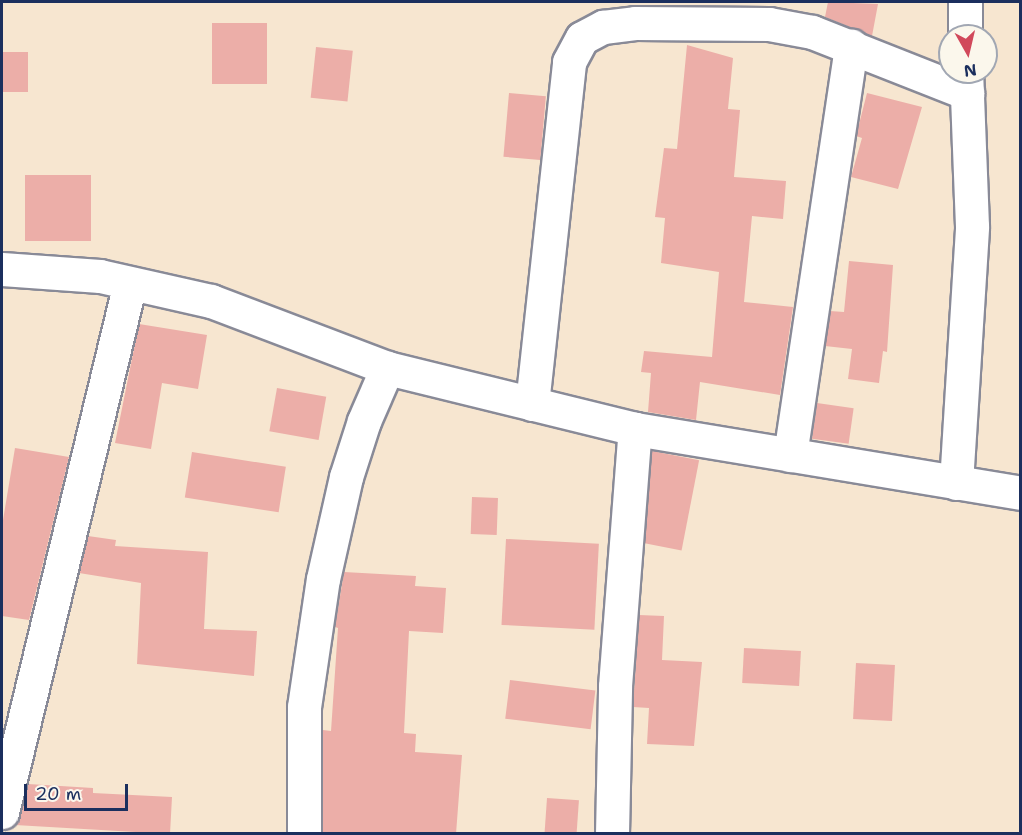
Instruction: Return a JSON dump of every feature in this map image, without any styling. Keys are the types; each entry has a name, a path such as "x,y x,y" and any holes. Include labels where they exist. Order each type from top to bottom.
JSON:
{"street":[{"path":"965,2 965,24"},
{"path":"531,405 569,62 582,38 608,14 769,24 812,32 938,73"},
{"path":"790,455 851,46"},
{"path":"956,483 972,226 966,84"},
{"path":"2,269 100,276 211,301 387,368 635,429 1020,493"},
{"path":"2,812 130,283"},
{"path":"304,834 304,707 324,579 346,477 364,421 387,368"},
{"path":"612,834 615,686 635,429"}],"building":[{"path":"828,2 878,4 872,36 825,17"},
{"path":"212,23 267,23 267,84 212,84"},
{"path":"687,45 733,58 728,109 740,110 734,177 786,181 783,219 752,216 744,302 793,307 780,395 700,382 696,420 648,412 651,373 641,372 644,351 712,357 719,272 661,263 665,218 655,217 664,148 677,149"},
{"path":"316,47 353,51 347,102 311,98"},
{"path":"2,52 28,52 28,92 2,92"},
{"path":"509,93 546,96 540,160 503,157"},
{"path":"867,93 922,107 898,189 851,177 862,138 856,136"},
{"path":"25,175 91,175 91,241 25,241"},
{"path":"849,261 893,265 887,352 883,351 879,383 848,379 852,349 825,346 830,311 844,312"},
{"path":"139,324 207,335 198,389 162,383 151,449 115,443"},
{"path":"277,388 326,397 319,440 269,431"},
{"path":"817,403 854,408 849,444 812,439"},
{"path":"15,448 69,457 29,620 2,616 2,526"},
{"path":"652,451 699,460 682,550 634,541"},
{"path":"192,452 286,467 279,512 185,497"},
{"path":"472,497 498,498 497,535 471,534"},
{"path":"88,536 116,540 115,546 208,552 204,629 257,631 254,676 137,664 141,583 79,573"},
{"path":"506,539 599,544 594,630 501,625"},
{"path":"344,572 416,576 415,586 446,588 443,633 409,631 404,733 416,734 415,752 462,755 456,834 323,834 323,730 331,731 338,628 335,627"},
{"path":"639,615 664,616 662,660 702,662 694,746 647,744 649,708 633,707"},
{"path":"744,648 801,651 799,686 742,683"},
{"path":"856,663 895,665 892,721 853,719"},
{"path":"510,680 595,690 591,729 505,719"},
{"path":"28,784 93,788 93,793 172,797 170,834 15,825"},
{"path":"547,798 579,800 577,834 544,834"}]}
